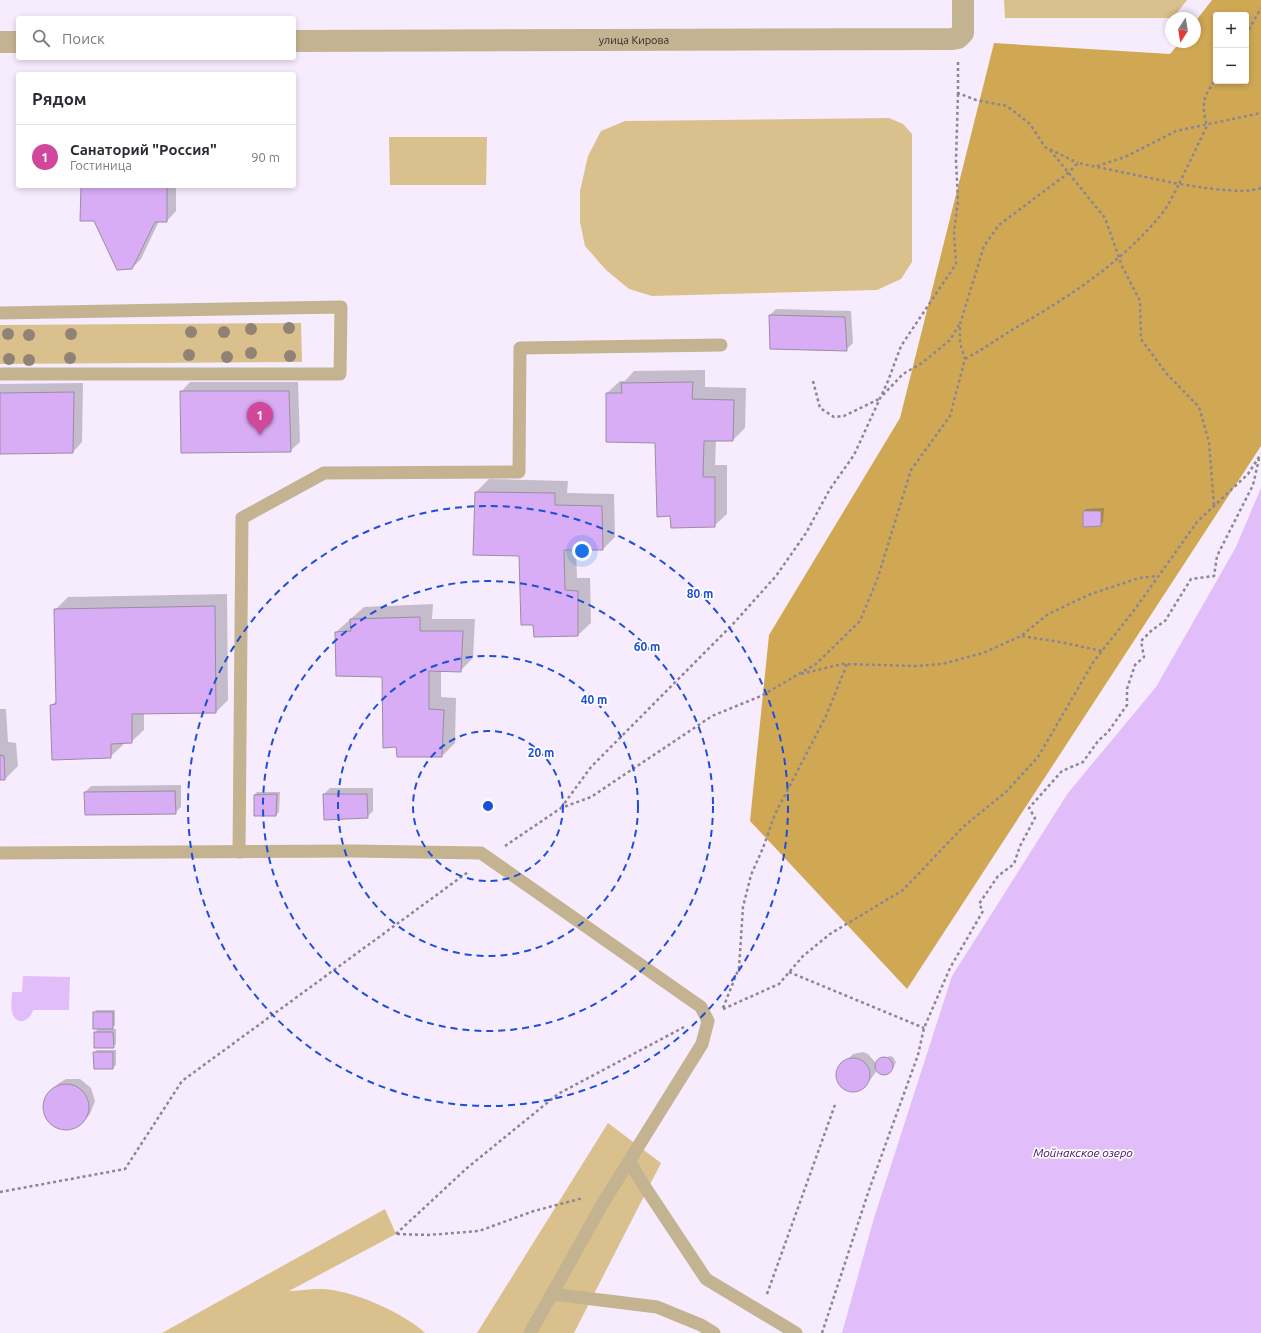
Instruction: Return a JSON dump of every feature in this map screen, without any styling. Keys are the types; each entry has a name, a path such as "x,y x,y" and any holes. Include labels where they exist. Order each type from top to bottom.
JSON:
{"street":[{"path":"960,31 963,0"},
{"name":"улица Кирова","path":"296,41 960,31"},
{"path":"0,42 16,42"}],"lane":[{"path":"0,313 341,307 340,374 0,374"},
{"path":"239,852 242,518 324,473 519,472 520,348 721,345"},
{"path":"0,853 354,851 481,853 702,1007 708,1022 702,1044 615,1184 530,1333"},
{"path":"630,1161 643,1184 706,1279 796,1333"},
{"path":"552,1294 657,1307 701,1325 714,1333"}],"path":[{"path":"1249,30 1261,8"},
{"path":"561,808 591,767 733,624 776,576 806,533 830,489 854,455 880,398 901,346 956,264 954,232 958,201 956,161 960,31"},
{"path":"965,359 1072,294 1106,266 1119,258 1165,210 1207,126 1204,97 1213,84"},
{"path":"958,93 976,100 1007,106 1030,124 1045,147 1078,162 1179,184 1227,190 1256,190 1261,188"},
{"path":"1095,166 1124,157 1176,131 1207,126 1261,113"},
{"path":"1050,150 1105,218 1119,258 1140,301 1141,339 1166,374 1199,407 1210,442 1214,506"},
{"path":"813,381 820,408 834,417 844,416 880,398 903,374 922,363 950,340 960,324 984,246 999,225 1069,172 1078,162"},
{"path":"0,1192 125,1169 182,1081 487,858 561,808 591,797 712,716 761,696 816,664 860,621 877,580 911,470 950,416 965,359 960,343 960,324"},
{"path":"615,1184 581,1199 534,1211 478,1231 428,1235 396,1234 467,1168 558,1094 686,1026 779,984 803,956 830,934 903,890 964,826 1006,792 1038,757 1094,661 1135,609 1197,522 1248,474 1260,455"},
{"path":"822,1333 869,1190 918,1055 924,1028 950,968 983,911 979,904 998,876 1014,864 1020,846 1035,818 1029,808 1062,771 1082,762 1098,741 1108,732 1126,705 1127,689 1135,665 1144,657 1141,641 1152,630 1165,621 1191,579 1214,576 1217,556 1253,485 1260,455"},
{"path":"797,675 848,664 918,666 942,664 983,653 1021,636 1048,614 1091,594 1140,578 1158,576"},
{"path":"1021,636 1102,651"},
{"path":"722,1009 738,968 743,907 751,875 763,848 775,814 826,716 848,664"},
{"path":"789,972 924,1028"},
{"path":"761,1312 836,1102"}],"shaded area":[{"path":"1004,0 1187,0 1178,12 1165,12 1165,18 1005,18"},
{"path":"1212,0 1261,0 1261,446 907,989 750,821 769,635 900,418 994,43 1170,54 1175,48 1201,48 1201,14"},
{"path":"889,118 903,124 912,134 912,262 901,279 877,290 652,296 629,289 606,270 585,246 580,222 580,191 588,156 601,131 625,121"},
{"path":"389,137 487,137 486,185 390,185"},
{"path":"301,323 302,362 0,364 0,325"},
{"path":"608,1123 661,1163 574,1333 477,1333"},
{"path":"385,1209 396,1234 289,1291 315,1289 331,1290 360,1297 390,1310 416,1325 425,1333 162,1333"}],"water":[{"name":"Мойнакское озеро","path":"1261,488 1261,1333 842,1333 874,1218 952,976 1068,793 1156,687 1236,547"},
{"path":"23,976 70,977 69,1010 33,1010 30,1017 24,1021 18,1021 15,1019 11,1007 12,992 22,992"}],"building":[{"path":"81,188 167,188 167,222 155,222 132,269 117,270 94,221 80,221"},
{"path":"769,315 845,317 847,351 770,349"},
{"path":"693,382 692,399 734,400 733,441 704,441 703,477 715,477 715,527 671,528 670,516 657,517 655,443 606,442 606,393 622,393 621,383"},
{"path":"180,391 289,391 291,452 181,453"},
{"path":"74,392 73,453 0,454 0,393"},
{"path":"475,492 555,493 555,505 602,506 603,550 564,550 565,590 578,591 578,636 534,637 533,625 521,625 519,556 473,555"},
{"path":"1083,511 1101,511 1101,526 1083,527"},
{"path":"215,606 216,713 132,714 132,743 111,744 111,758 52,760 50,705 56,704 54,609"},
{"path":"420,617 420,631 463,631 461,672 429,671 429,709 444,710 442,757 397,757 396,747 383,748 382,677 336,676 335,632 351,631 350,619"},
{"path":"0,755 4,756 5,780 0,780"},
{"path":"175,791 176,814 85,815 84,792"},
{"path":"277,794 276,816 254,816 254,795"},
{"path":"323,794 367,794 368,818 324,820"},
{"path":"93,1012 113,1012 113,1029 93,1029"},
{"path":"94,1032 113,1032 114,1048 94,1048"},
{"path":"93,1052 113,1052 113,1069 94,1069"},
{"path":"884,1057 890,1060 893,1066 890,1072 884,1075 878,1072 875,1066 878,1060"},
{"path":"856,1058 865,1063 869,1068 869,1082 865,1087 860,1091 850,1092 846,1091 837,1082 836,1072 837,1068 846,1059"},
{"path":"66,1084 79,1088 85,1094 89,1107 85,1120 79,1126 66,1130 53,1126 47,1120 43,1107 47,1094 53,1088"}],"place":[{"name":"Санаторий \"Россия\"","path":"260,435"}]}
